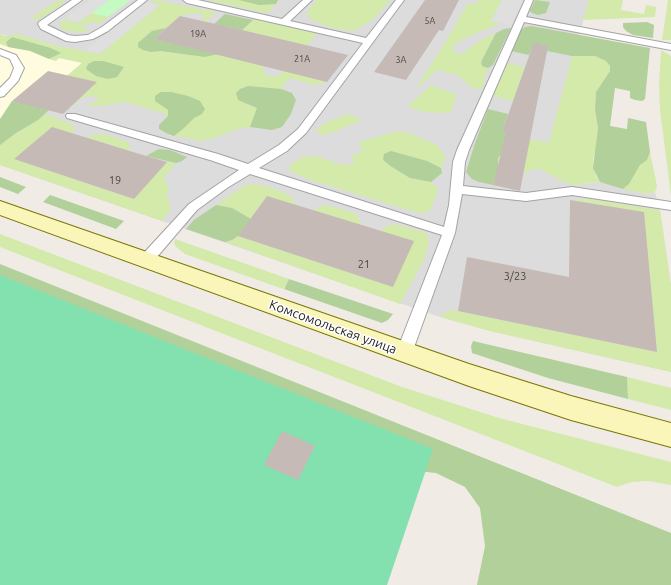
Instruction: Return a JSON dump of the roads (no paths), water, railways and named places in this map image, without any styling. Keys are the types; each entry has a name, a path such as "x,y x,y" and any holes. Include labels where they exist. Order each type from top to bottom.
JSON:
{"street":[{"name":"Комсомольская улица","path":"0,208 404,353 571,408 671,435"}],"lane":[{"path":"78,0 42,24 44,27 66,38 84,39 105,29 143,0"},
{"path":"187,0 370,42"},
{"path":"284,22 308,0"},
{"path":"146,260 193,207 223,185 283,148 302,131 400,0"},
{"path":"404,353 449,233 453,218 459,162 463,150 529,0"},
{"path":"521,19 671,47"},
{"path":"0,52 13,57 19,68 14,79 0,94"},
{"path":"71,116 250,169 292,184 449,233"},
{"path":"456,189 526,197 572,191 671,206"}]}
